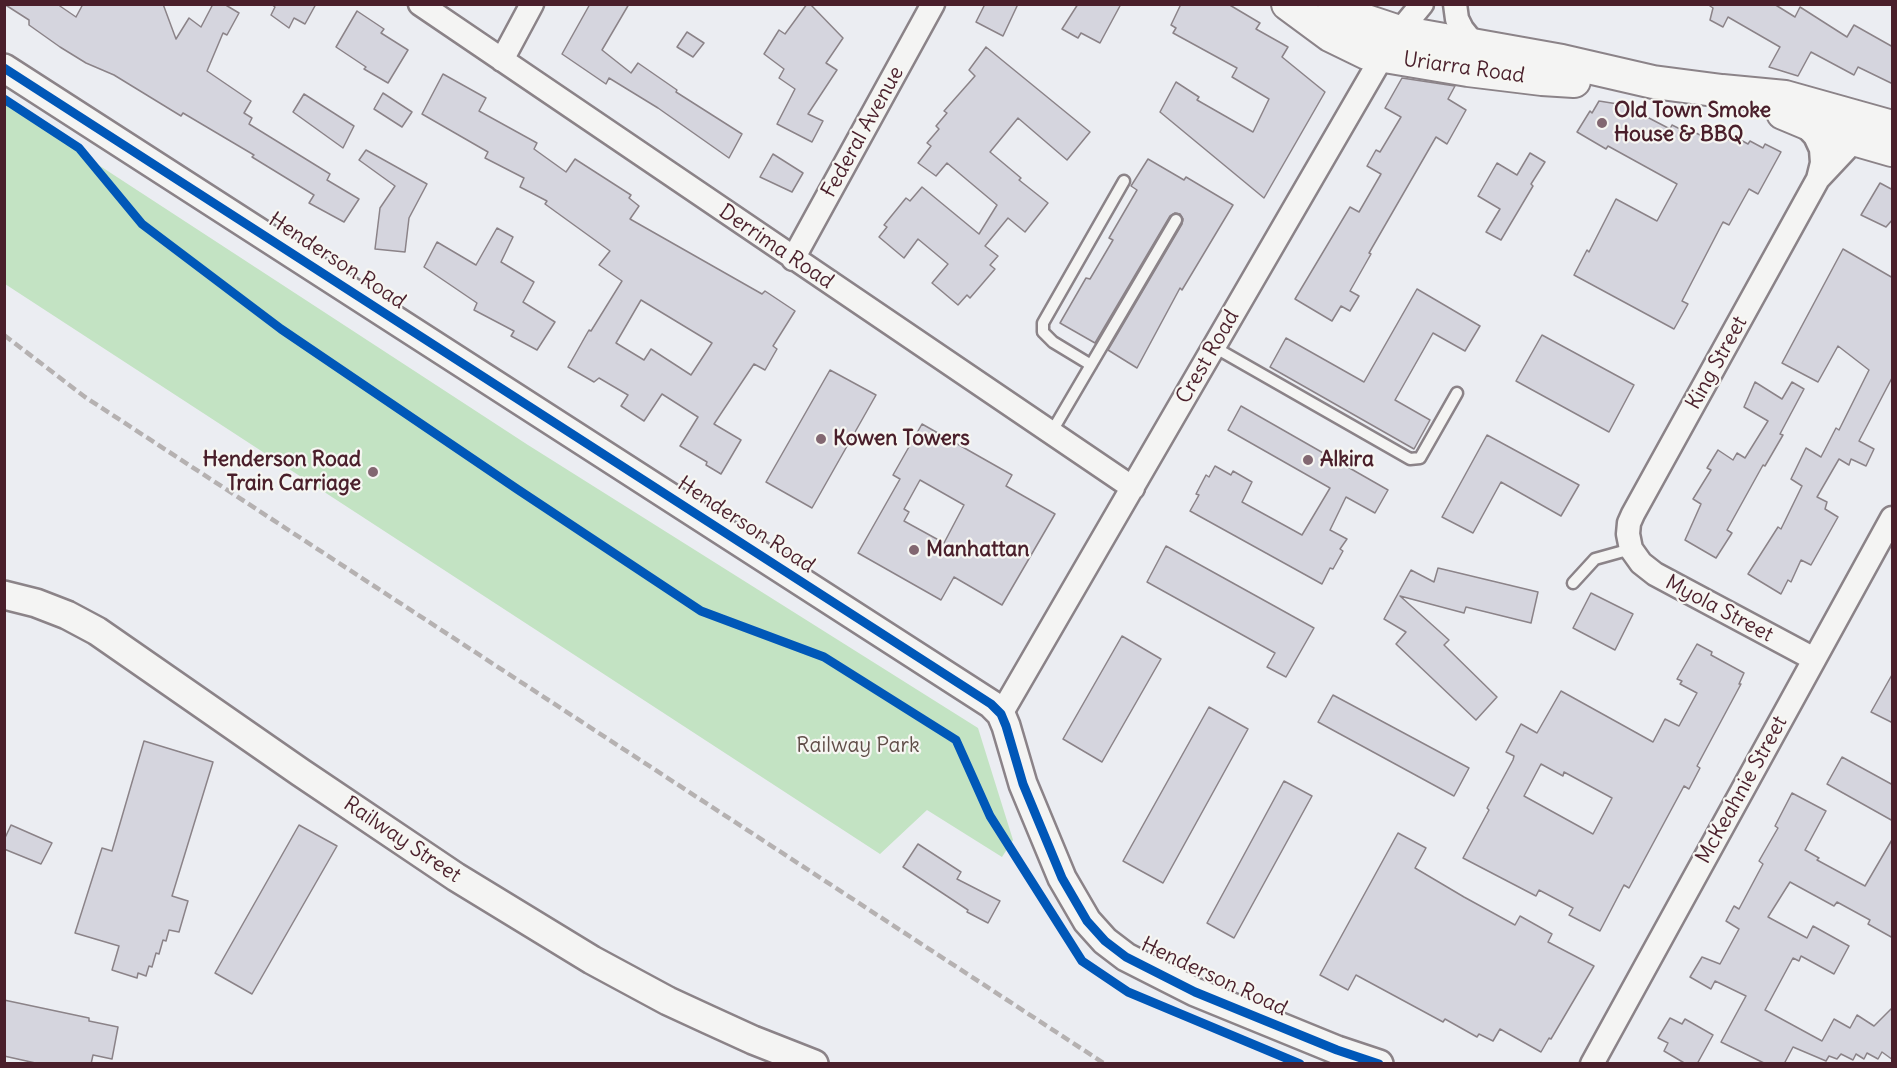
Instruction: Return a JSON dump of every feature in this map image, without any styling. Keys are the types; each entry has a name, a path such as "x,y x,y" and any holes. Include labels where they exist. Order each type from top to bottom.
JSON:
{"main road":[{"name":"Uriarra Road","path":"1288,4 1335,38 1358,50 1390,45 1489,48 1573,63 1653,82"},
{"name":"Uriarra Road","path":"1334,4 1363,20 1390,45 1542,79 1653,82 1722,91 1769,94 1802,100 1885,140"},
{"name":"Uriarra Road","path":"1722,91 1754,101 1832,133 1885,140"}],"street":[{"name":"Derrima Road","path":"420,4 1133,488"},
{"path":"502,60 532,4"},
{"name":"Federal Avenue","path":"793,259 933,4"},
{"name":"Crest Road","path":"1001,714 1390,45 1422,4"},
{"path":"1455,4 1457,19 1466,33 1475,42 1489,48"},
{"name":"Henderson Road","path":"4,68 992,704 1001,714 1006,726 1023,784 1062,878 1087,921 1105,941 1126,957 1196,992 1337,1050 1379,1064"},
{"name":"King Street","path":"1799,120 1813,133 1819,144 1822,163 1818,179"},
{"name":"King Street","path":"1631,549 1628,534 1633,514 1818,179 1849,146 1885,140"},
{"name":"McKeahnie Street","path":"1592,1064 1893,518"},
{"name":"Myola Street","path":"1631,549 1641,563 1655,574 1814,659"},
{"name":"Railway Street","path":"4,595 57,611 97,631 456,877 592,960 707,1019 814,1064"}],"lane":[{"path":"1091,365 1053,342 1043,332 1043,323 1124,181"},
{"path":"1051,433 1176,220"},
{"path":"1214,347 1410,459 1420,458 1457,393"},
{"path":"1573,583 1595,559 1631,549"}],"green space":[{"name":"Railway Park","path":"5,104 528,445 978,728 1013,840 1002,857 927,810 880,854 5,284"}],"building":[{"path":"4,4 57,4 76,17 83,4 163,4 176,39 189,18 201,27 213,4 224,4 239,13 227,35 223,33 207,71 251,101 244,113 252,118 249,124 330,174 327,180 359,199 344,222 309,203 314,195 252,157 254,155 183,113 181,116 114,75 86,63 29,25 29,20"},
{"path":"271,4 316,4 305,24 294,18 289,28 271,15 275,7"},
{"path":"590,4 629,4 602,50 631,73 638,63 677,90 676,92 742,134 729,158 658,108 609,78 606,84 562,54"},
{"path":"807,4 810,4 843,38 826,63 837,70 808,114 823,121 812,142 777,124 795,89 779,78 784,69 764,54 779,30 785,34"},
{"path":"985,4 1018,4 1003,36 976,22"},
{"path":"1078,4 1121,4 1100,43 1081,33 1078,38 1062,29"},
{"path":"1181,4 1228,4 1260,23 1256,29 1288,47 1282,57 1325,92 1264,198 1160,112 1176,82 1199,97 1197,100 1253,132 1269,99 1232,77 1237,68 1173,33 1176,28 1171,25"},
{"path":"1707,4 1774,4 1795,17 1800,7 1847,37 1854,25 1893,47 1893,84 1858,67 1854,75 1811,52 1798,76 1769,67 1780,47 1728,17 1723,27 1710,20 1713,8"},
{"path":"357,11 384,29 381,33 408,50 388,83 364,69 366,67 336,47"},
{"path":"687,32 704,43 693,57 677,47"},
{"path":"986,47 1090,132 1067,160 1018,118 990,152 1021,178 1019,180 1048,203 1025,232 1008,218 985,246 998,256 990,265 995,269 970,298 967,295 958,305 932,283 948,264 918,239 904,258 879,237 887,227 884,225 906,198 910,201 922,187 979,234 997,205 947,163 936,176 918,163 931,146 927,143 939,129 936,126 947,113 944,111 975,76 969,70"},
{"path":"443,74 486,98 479,111 537,143 534,149 566,172 575,159 631,195 629,198 639,206 630,219 762,294 765,291 795,311 773,346 777,349 765,370 754,364 714,424 741,440 721,474 706,465 707,462 680,446 698,417 662,394 644,421 621,406 628,395 599,378 594,382 568,367 589,330 591,331 622,281 599,265 610,251 545,204 547,201 520,187 524,178 485,158 488,152 422,114","holes":["641,300 712,343 691,375 651,349 644,360 616,343"]},
{"path":"1402,78 1455,86 1448,99 1466,110 1447,144 1436,137 1369,253 1371,254 1350,291 1359,296 1350,311 1341,306 1332,321 1295,299 1350,207 1359,212 1381,174 1367,166 1376,150 1380,152 1401,117 1385,108"},
{"path":"383,93 412,112 402,127 374,109"},
{"path":"304,94 354,126 343,148 293,112"},
{"path":"1599,101 1624,105 1670,129 1672,125 1702,136 1704,131 1717,138 1719,134 1733,142 1735,137 1763,148 1765,144 1781,152 1758,194 1749,189 1729,225 1723,222 1682,301 1688,304 1674,329 1574,275 1587,250 1589,252 1616,199 1657,221 1677,184 1608,146 1606,149 1577,132"},
{"path":"366,150 427,184 409,218 405,252 375,249 380,208 395,186 359,160"},
{"path":"1530,153 1545,162 1501,240 1486,232 1500,209 1478,196 1497,163 1517,175"},
{"path":"773,154 803,173 792,192 760,177"},
{"path":"1148,159 1184,180 1186,177 1233,205 1182,290 1180,288 1137,368 1108,350 1182,224 1183,219 1180,214 1175,213 1170,216 1095,343 1060,323 1086,278 1090,279 1113,240 1109,238 1137,190 1131,186"},
{"path":"1880,183 1893,190 1893,219 1886,227 1861,215"},
{"path":"497,228 513,237 501,262 534,282 523,302 555,322 537,350 511,336 514,331 474,310 477,303 424,267 437,242 476,265"},
{"path":"1843,249 1893,278 1893,376 1859,441 1874,449 1866,466 1851,459 1849,465 1839,459 1817,497 1827,502 1825,509 1838,517 1811,565 1801,560 1791,582 1788,580 1781,594 1748,574 1778,527 1781,529 1802,486 1791,479 1806,448 1821,457 1836,428 1839,430 1869,370 1838,346 1818,382 1782,363"},
{"path":"1417,289 1480,326 1465,351 1433,333 1395,400 1430,420 1414,449 1270,367 1286,338 1364,382"},
{"path":"1542,335 1634,385 1609,432 1516,381"},
{"name":"Kowen Towers","path":"830,370 876,395 812,508 766,482"},
{"path":"1755,382 1782,399 1792,382 1804,389 1780,434 1783,435 1765,466 1763,465 1727,530 1732,533 1716,558 1685,540 1701,504 1693,499 1711,470 1707,468 1718,450 1733,460 1737,453 1745,458 1768,421 1744,407"},
{"path":"1241,406 1388,490 1375,513 1346,497 1330,530 1347,539 1340,549 1343,551 1333,569 1330,568 1322,584 1190,511 1206,475 1209,477 1215,466 1231,475 1233,471 1252,482 1242,502 1302,535 1330,488 1228,430"},
{"path":"922,424 1012,475 1006,486 1055,514 1002,605 954,577 941,600 858,553 900,479 893,475","holes":["920,480 964,505 944,543 904,521 909,512 904,509"]},
{"path":"1487,435 1579,485 1561,516 1501,482 1473,533 1442,517"},
{"path":"1166,546 1314,628 1286,677 1267,667 1275,653 1147,582"},
{"path":"1438,568 1538,592 1531,623 1466,607 1464,613 1400,596 1449,640 1444,645 1497,697 1476,720 1396,644 1406,632 1384,619 1411,570 1434,582"},
{"path":"1591,593 1633,614 1615,650 1573,628"},
{"path":"1122,636 1161,659 1102,762 1063,739"},
{"path":"1697,644 1712,652 1711,655 1744,673 1739,684 1741,684 1697,766 1700,768 1689,789 1684,786 1629,888 1624,885 1600,931 1569,915 1573,908 1539,890 1536,896 1463,858 1513,760 1514,756 1506,752 1521,724 1537,733 1561,691 1653,742 1665,719 1679,726 1697,693 1680,684 1682,681 1677,679","holes":["1541,764 1563,776 1564,772 1612,798 1593,834 1524,796"]},
{"path":"1893,673 1893,723 1871,712"},
{"path":"1333,695 1469,768 1454,796 1318,722"},
{"path":"1209,707 1248,729 1163,883 1123,861"},
{"path":"144,741 213,762 172,896 188,901 179,932 169,930 166,941 163,940 159,954 156,953 152,967 149,966 146,976 138,973 137,978 112,970 119,946 75,933 102,848 112,851"},
{"path":"1842,757 1893,785 1893,821 1827,784"},
{"path":"1284,781 1312,796 1234,938 1207,923"},
{"path":"1792,793 1826,811 1805,850 1819,858 1817,860 1865,886 1893,838 1893,938 1868,924 1870,920 1837,902 1834,906 1790,882 1768,917 1807,938 1813,926 1849,946 1834,974 1801,956 1799,961 1793,958 1765,1010 1822,1041 1834,1019 1850,1028 1857,1015 1874,1026 1893,1007 1893,1060 1882,1052 1878,1059 1867,1053 1864,1059 1856,1054 1853,1060 1841,1054 1837,1059 1829,1056 1826,1061 1793,1047 1784,1064 1766,1064 1721,1042 1746,996 1715,981 1711,989 1690,977 1702,957 1720,964 1739,929 1726,921 1734,906 1739,909 1763,864 1759,861 1778,828 1775,826"},
{"path":"11,825 52,843 41,864 4,849 4,840"},
{"path":"299,825 337,846 252,994 215,973"},
{"path":"1398,833 1426,848 1415,868 1515,925 1520,916 1552,934 1548,942 1594,966 1541,1052 1500,1029 1493,1041 1479,1034 1477,1037 1445,1019 1443,1022 1356,975 1348,990 1320,975"},
{"path":"918,844 961,872 957,879 1000,901 988,923 967,912 968,910 903,867"},
{"path":"4,1000 89,1018 89,1021 118,1027 112,1059 93,1055 91,1064 40,1064 4,1056"},
{"path":"1670,1018 1682,1024 1685,1019 1713,1035 1697,1064 1686,1064 1664,1051 1668,1043 1658,1038"}],"railway":[{"path":"4,335 85,397 1105,1064"}],"cycle path":[{"path":"4,68 991,704 1001,714 1006,726 1023,784 1062,878 1087,921 1105,941 1126,957 1195,992 1337,1050 1379,1064"},
{"path":"4,99 79,148 142,224 281,329 517,489 701,611 824,657 956,740 990,816 1082,961 1128,992 1300,1064"}],"place":[{"name":"Old Town Smoke House & BBQ","path":"1602,123"},
{"name":"Kowen Towers","path":"821,439"},
{"name":"Alkira","path":"1308,460"},
{"name":"Henderson Road Train Carriage","path":"373,472"},
{"name":"Manhattan","path":"914,550"}]}
